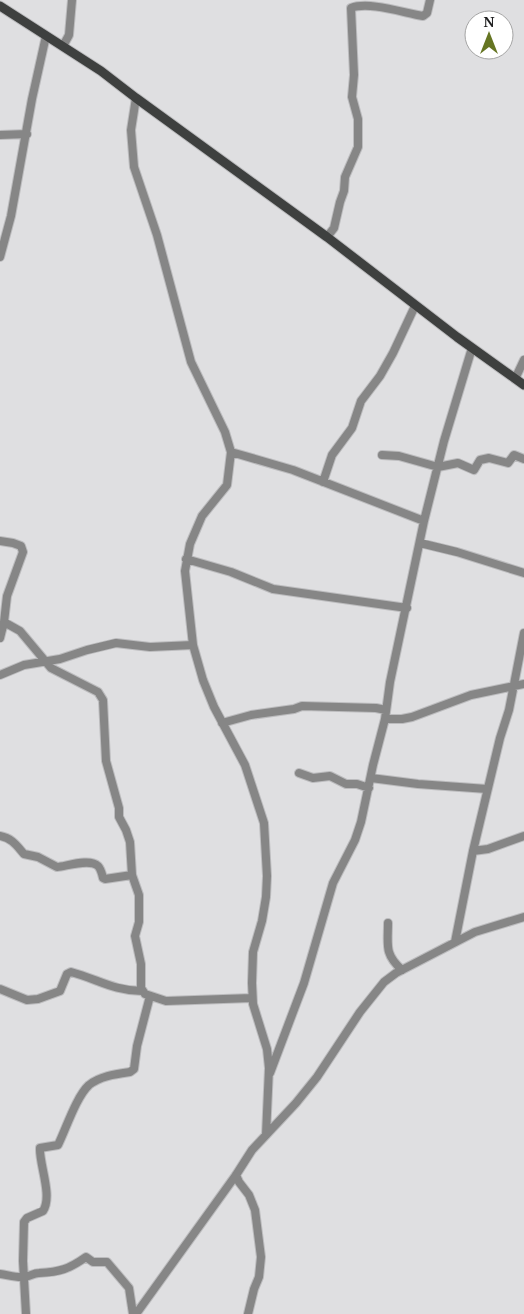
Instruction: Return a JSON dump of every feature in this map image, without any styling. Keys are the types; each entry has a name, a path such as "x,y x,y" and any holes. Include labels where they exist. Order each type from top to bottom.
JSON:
{"main road":[{"path":"0,6 102,71 136,98 327,237 415,306 524,385"}],"street":[{"path":"63,46 68,34 72,0"},
{"path":"327,237 336,222 344,191 345,177 358,147 358,119 352,97 354,75 351,8 363,6 376,7 423,16 427,13 430,0"},
{"path":"0,256 11,216 32,99 46,36"},
{"path":"136,98 131,130 134,167 157,235 192,362 225,432 231,452 227,485 202,516 190,544 185,570 193,645 208,694 244,766 264,823 267,876 266,897 253,952 252,998 267,1049 269,1076 266,1135"},
{"path":"0,135 27,134"},
{"path":"323,482 332,455 352,428 361,401 380,376 415,306"},
{"path":"269,1076 304,983 333,883 362,822 386,719 390,682 424,521 444,440 472,348"},
{"path":"515,379 524,360"},
{"path":"231,452 259,459 424,521"},
{"path":"382,456 399,456 438,467 458,464 474,470 480,460 486,458 508,463 514,455 524,459"},
{"path":"0,541 18,544 23,552 7,596 0,638"},
{"path":"420,543 457,552 524,573"},
{"path":"186,559 231,572 273,589 407,608"},
{"path":"4,622 20,631 44,662 59,673 98,692 101,696 104,710 106,761 119,808 119,817 130,842 132,875 139,895 139,922 135,936 142,991"},
{"path":"455,942 473,851 500,738 509,710 524,633"},
{"path":"0,675 24,665 60,660 116,643 150,647 193,645"},
{"path":"386,719 402,720 471,695 524,684"},
{"path":"222,723 251,715 294,709 302,706 376,708 386,710"},
{"path":"299,773 313,778 330,776 346,784 357,784 370,788"},
{"path":"371,778 418,784 487,789"},
{"path":"0,836 18,845 24,854 38,857 57,867 92,863 99,867 105,879 132,875"},
{"path":"473,851 488,849 524,836"},
{"path":"135,1314 252,1150 296,1103 317,1077 371,995 384,982 402,970 455,942 475,932 524,917"},
{"path":"388,923 388,952 394,963 402,970"},
{"path":"0,989 27,1000 38,999 60,991 67,974 71,972 109,986 124,990 142,991 150,996 166,1001 252,998"},
{"path":"26,1314 23,1277 24,1222 27,1218 43,1211 46,1204 44,1171 40,1159 40,1148 58,1145 87,1087 102,1078 130,1072 134,1069 150,996"},
{"path":"236,1175 249,1195 255,1210 261,1257 259,1277 248,1314"},
{"path":"0,1274 23,1277 37,1273 49,1274 66,1269 79,1263 86,1257 93,1262 107,1262 129,1288 135,1314"}]}
